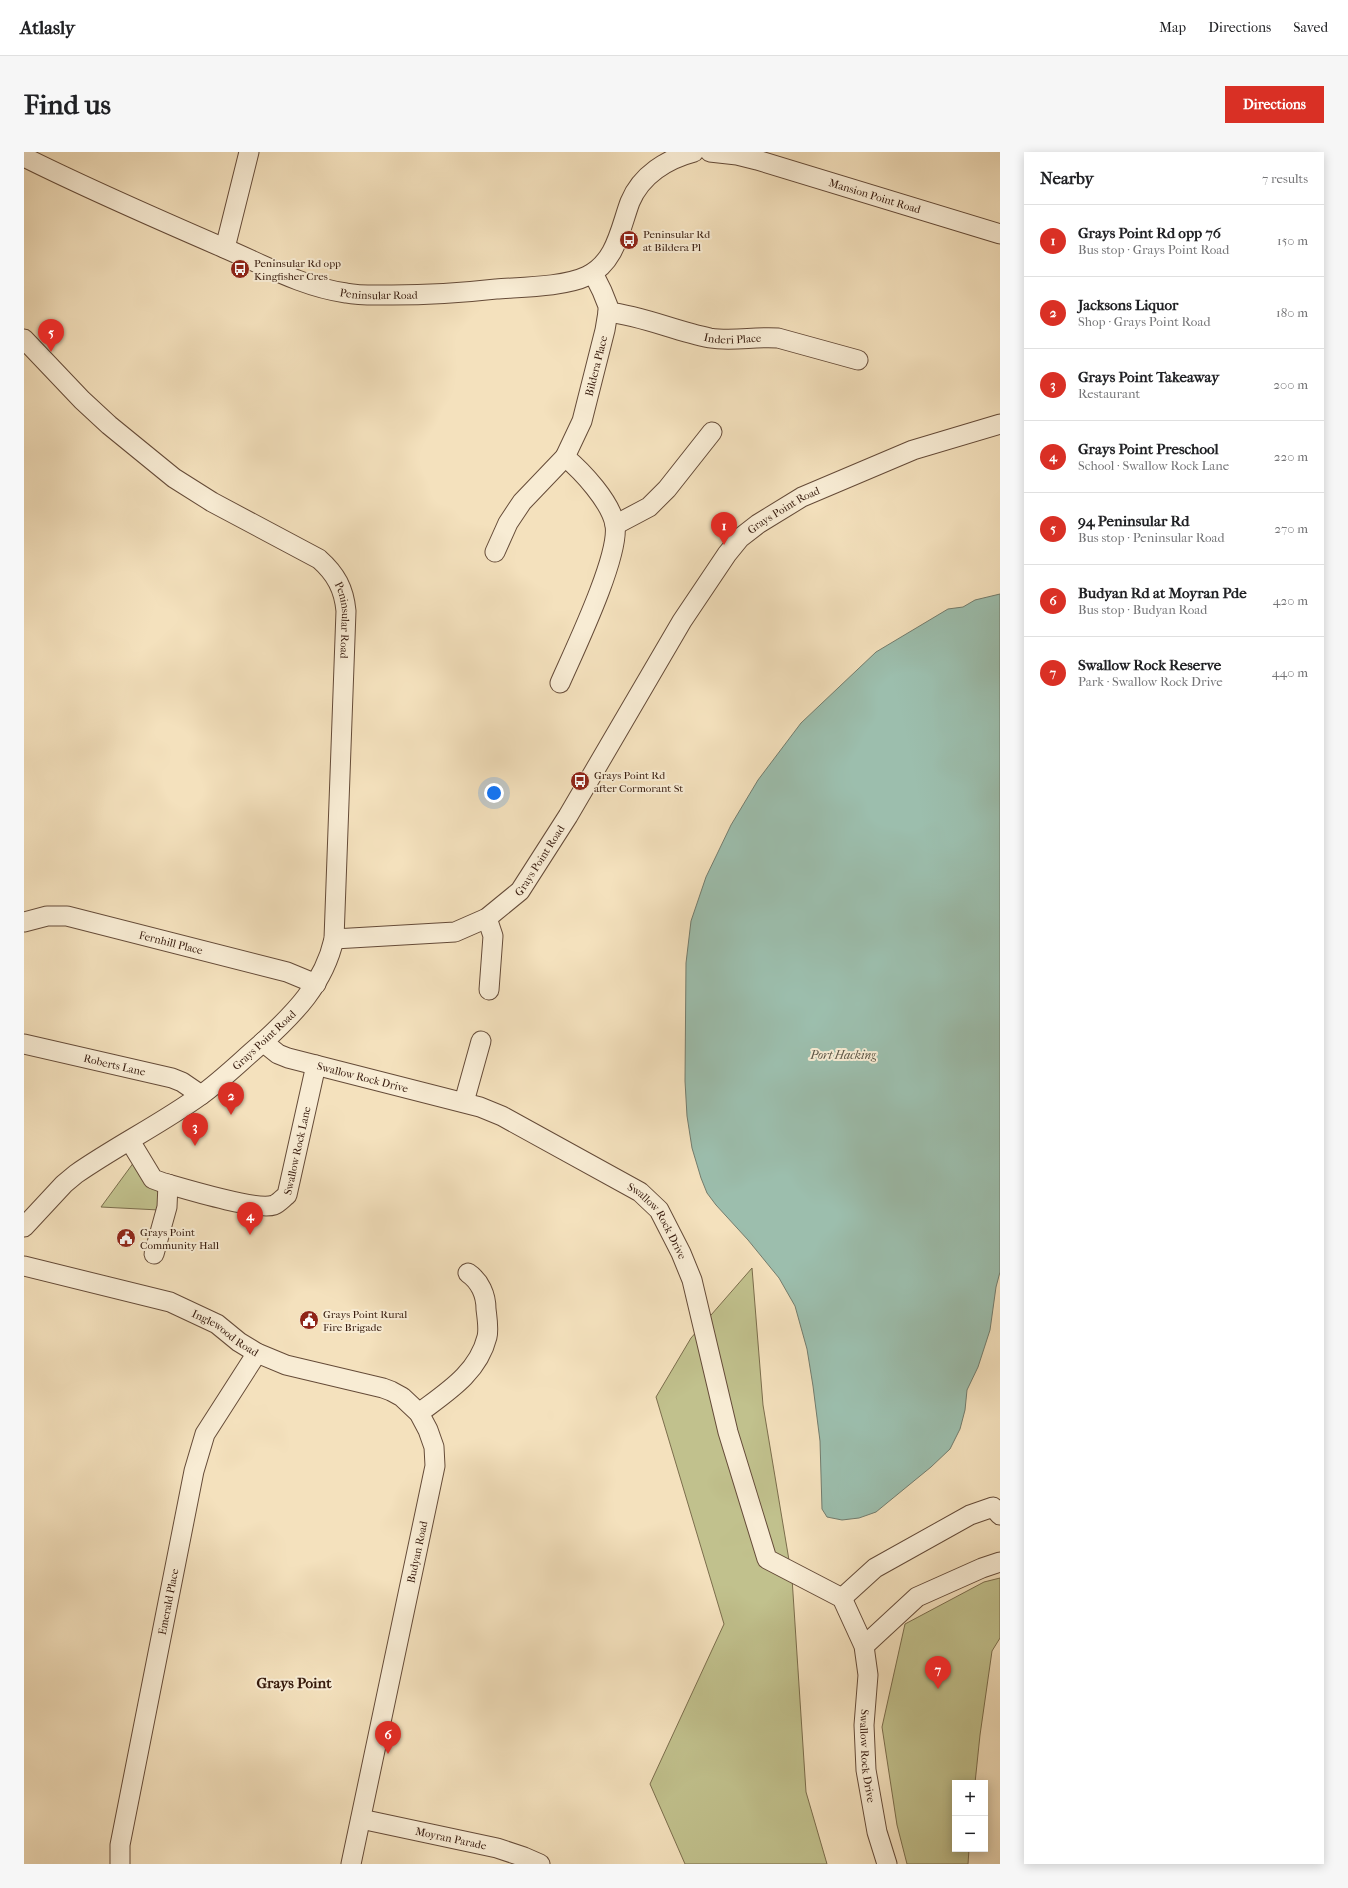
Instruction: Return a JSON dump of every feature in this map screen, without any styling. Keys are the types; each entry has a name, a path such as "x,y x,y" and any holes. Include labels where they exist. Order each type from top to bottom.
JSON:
{"street":[{"path":"225,248 249,152"},
{"name":"Peninsular Road","path":"24,157 137,211 225,248 286,276 347,294 366,295 459,293 566,283 584,278 603,265 611,253 618,240 631,201 643,182 659,166 683,155 694,152"},
{"path":"710,152 757,156"},
{"name":"Mansion Point Road","path":"757,156 1000,234"},
{"name":"Bildera Place","path":"495,552 508,523 522,502 565,457 582,421 605,330 608,312 602,291 593,273"},
{"name":"Inderi Place","path":"608,312 636,316 708,338 732,340 766,337 778,338 858,360"},
{"name":"Peninsular Road","path":"24,339 82,400 109,425 174,478 212,502 319,559 328,567 341,586 344,596 345,630 334,939"},
{"name":"Grays Point Road","path":"24,1226 64,1184 76,1174 201,1095 289,1018 316,984 325,969 334,939 455,932 487,918 520,891 568,816 682,621 727,554 740,538 758,524 802,497 913,450 1000,424"},
{"path":"615,525 648,507 667,489 712,432"},
{"path":"560,683 592,611 607,568 614,542 615,525 603,499 575,465 565,457"},
{"name":"Fernhill Place","path":"24,922 47,916 67,916 287,972 316,984"},
{"path":"487,918 493,936 489,990"},
{"path":"464,1102 481,1041"},
{"name":"Swallow Rock Drive","path":"263,1042 278,1054 288,1058 464,1102 502,1116 640,1192 659,1210 681,1253 692,1280 728,1432 767,1559 842,1598 864,1646 868,1675 864,1725 866,1770 877,1832 887,1864"},
{"name":"Roberts Lane","path":"24,1044 172,1078 182,1082 201,1095"},
{"name":"Swallow Rock Lane","path":"130,1141 152,1178 168,1184 244,1203 264,1206 275,1204 287,1195 316,1065"},
{"path":"154,1254 167,1207 168,1184"},
{"name":"Inglewood Road","path":"24,1266 170,1302 217,1324 239,1342 257,1353 286,1365 383,1388 402,1397 419,1413"},
{"path":"419,1413 457,1384 478,1361 487,1336 486,1299 476,1278 468,1273"},
{"name":"Emerald Place","path":"120,1864 120,1845 194,1470 205,1434 257,1353"},
{"name":"Budyan Road","path":"351,1864 436,1466 432,1442 419,1413"},
{"path":"842,1598 875,1568 970,1515 993,1507 1000,1514"},
{"path":"864,1646 917,1597 982,1568 1000,1562"},
{"name":"Moyran Parade","path":"361,1820 494,1856 524,1857 540,1864"}],"green space":[{"path":"134,1162 161,1196 159,1210 101,1207"},
{"path":"752,1268 763,1405 792,1578 806,1792 827,1864 685,1864 650,1784 724,1624 656,1397 691,1338"},
{"path":"1000,1578 1000,1638 992,1651 975,1780 952,1780 952,1852 969,1852 968,1864 907,1864 897,1825 882,1727 905,1624 984,1582"}],"water":[{"name":"Port Hacking","path":"1000,594 1000,1272 996,1287 990,1330 978,1367 967,1390 965,1410 960,1429 950,1449 931,1467 876,1512 859,1518 842,1520 827,1517 822,1509 820,1441 813,1386 807,1349 795,1306 779,1278 707,1193 692,1148 687,1116 685,1081 686,963 691,921 706,877 731,825 758,780 801,723 876,652 948,609 963,607 975,600"}],"place":[{"name":"Peninsular Rd at Bildera Pl","path":"629,240"},
{"name":"Peninsular Rd opp Kingfisher Cres","path":"240,269"},
{"name":"94 Peninsular Rd","path":"51,352"},
{"name":"Grays Point Rd opp 76","path":"724,545"},
{"name":"Grays Point Rd after Cormorant St","path":"580,781"},
{"name":"Jacksons Liquor","path":"231,1115"},
{"name":"Grays Point Takeaway","path":"195,1146"},
{"name":"Grays Point Preschool","path":"250,1235"},
{"name":"Grays Point Community Hall","path":"126,1238"},
{"name":"Grays Point Rural Fire Brigade","path":"309,1320"},
{"name":"Swallow Rock Reserve","path":"938,1689"},
{"name":"Budyan Rd at Moyran Pde","path":"388,1754"}],"district":[{"name":"Grays Point","path":"294,1683"}]}
